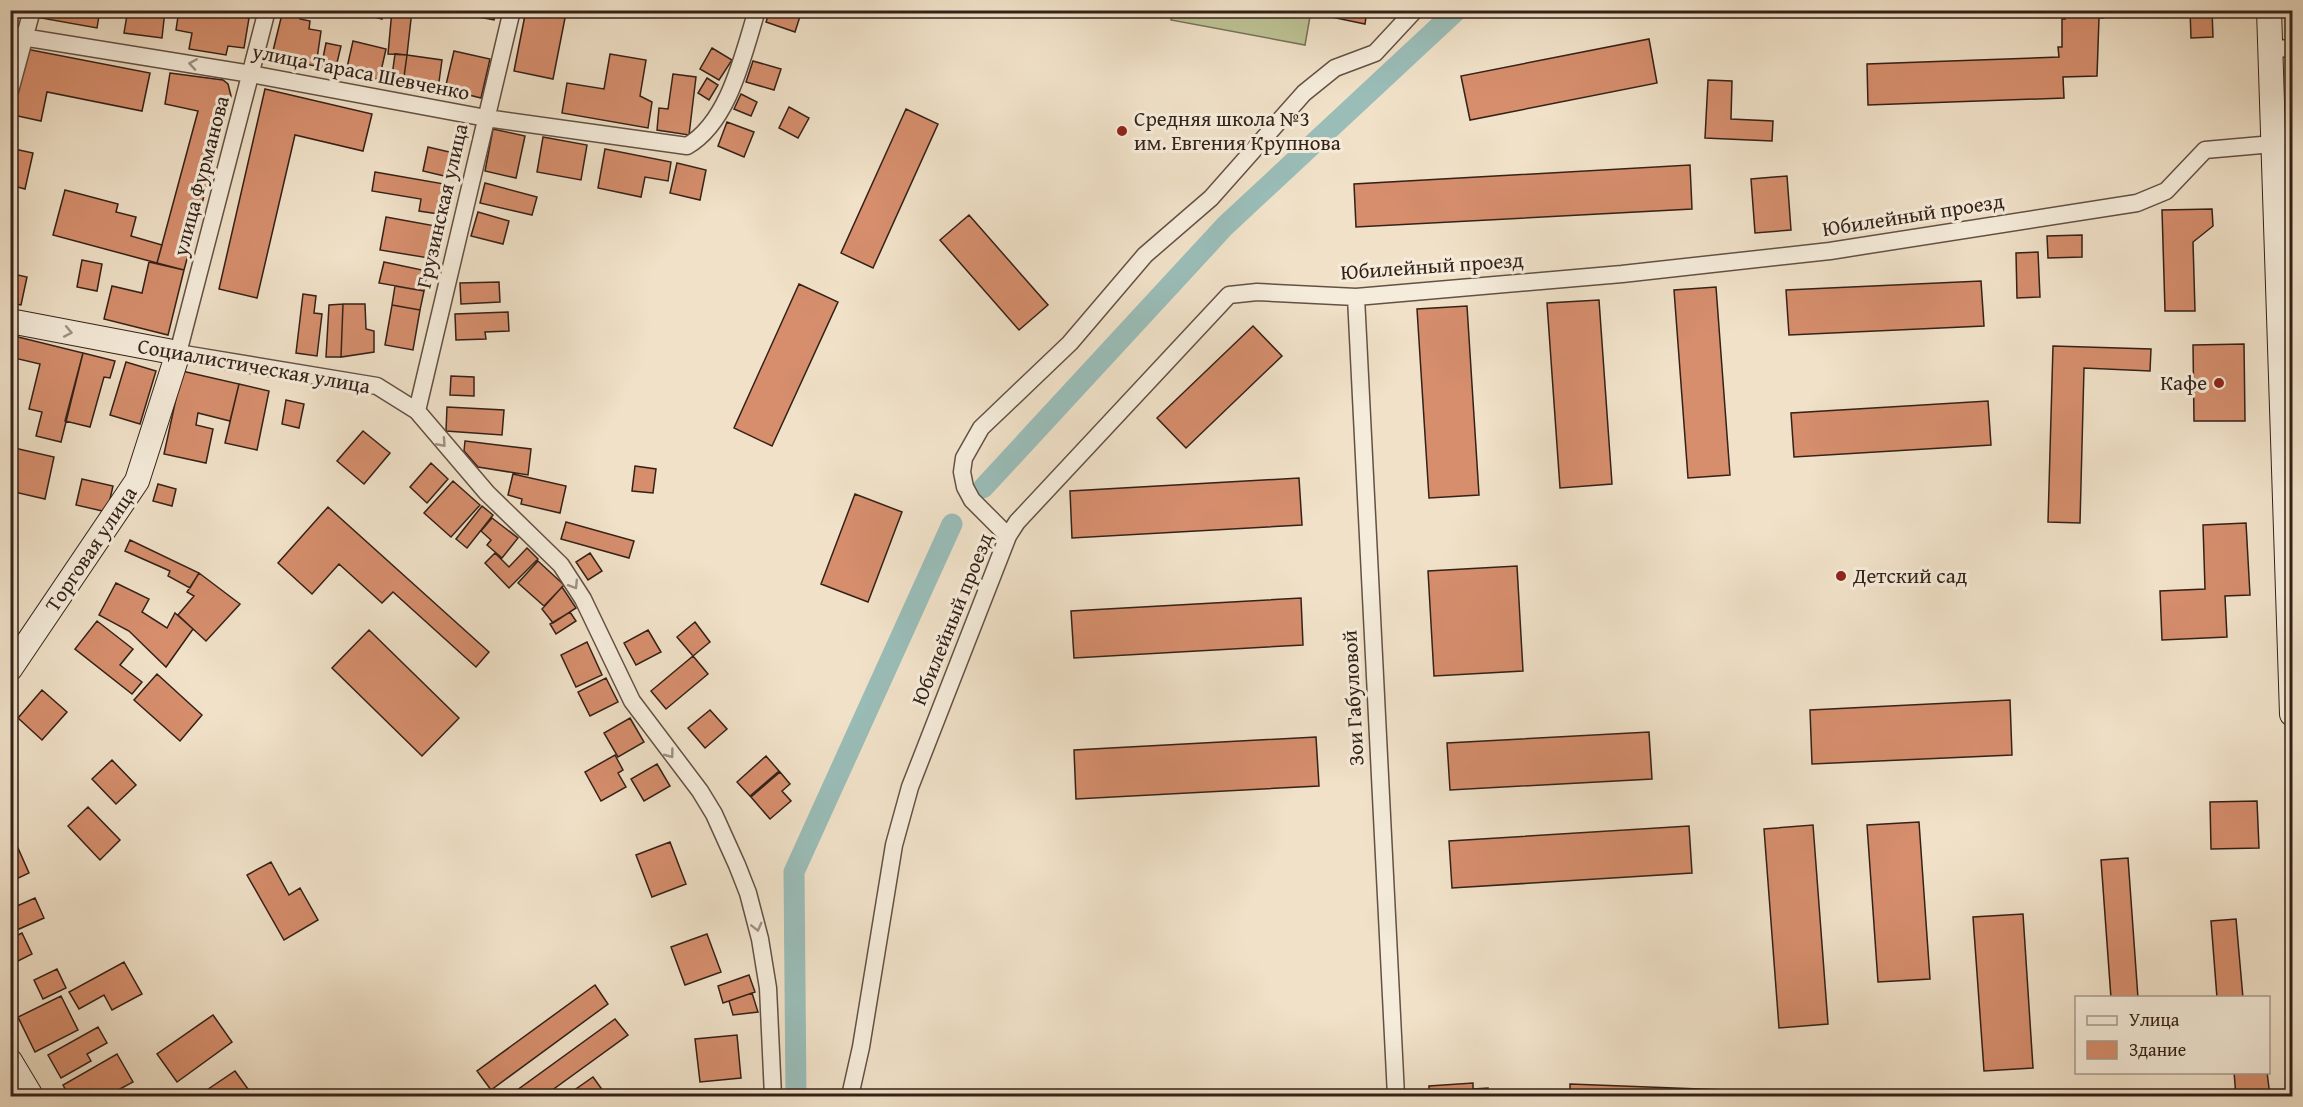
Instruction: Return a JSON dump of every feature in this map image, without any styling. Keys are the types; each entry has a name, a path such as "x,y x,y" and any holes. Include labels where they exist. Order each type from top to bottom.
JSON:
{"main road":[{"path":"2269,10 2281,49 2273,144 2292,714"},
{"name":"Социалистическая улица","path":"10,321 178,353"},
{"name":"Торговая улица","path":"10,669 137,481 178,353"},
{"path":"10,1061 30,1096"}],"street":[{"path":"10,92 18,36 32,10"},
{"name":"улица Фурманова","path":"178,353 267,10"},
{"name":"Грузинская улица","path":"417,411 512,10"},
{"name":"улица Тараса Шевченко","path":"18,36 251,74 486,118 687,146 701,138 731,90 757,10"},
{"path":"1008,536 972,500 965,487 962,472 964,458 981,428 1070,343 1145,255 1211,198 1304,93 1335,68 1375,53 1415,10"},
{"name":"Юбилейный проезд","path":"850,1096 861,1047 894,844 910,787 1008,536 1017,522 1229,295 1257,292 1356,297 1622,274 1830,251 2137,203 2166,190 2205,150 2273,144"},
{"name":"Зои Габуловой","path":"1356,297 1396,1096"},
{"name":"Социалистическая улица","path":"178,353 377,386 417,411 487,493 561,565 583,599 632,701 714,814 748,893 760,939 768,988 773,1096"}],"green space":[{"path":"1173,10 1311,11 1305,45 1171,20"}],"building":[{"path":"42,10 100,10 97,28 41,18"},
{"path":"116,10 165,10 162,38 124,33 127,15 115,13"},
{"path":"179,10 210,10 249,18 244,48 228,46 226,55 189,49 192,33 176,30"},
{"path":"225,10 250,10 249,18 225,13"},
{"path":"283,10 301,10 300,19 310,21 309,29 321,31 316,66 271,59"},
{"path":"349,10 384,10 382,19"},
{"path":"392,10 412,10 407,55 388,54"},
{"path":"462,10 496,10 494,20 462,14"},
{"path":"526,10 565,18 553,79 514,71"},
{"path":"770,10 802,10 795,32 766,22"},
{"path":"1332,10 1367,10 1365,24 1331,17"},
{"path":"2065,10 2103,10 2103,18 2099,18 2097,76 2063,77 2064,98 1868,105 1867,64 2059,57 2058,47 2062,47 2062,19 2065,19"},
{"path":"2190,10 2212,10 2213,37 2191,38"},
{"path":"1649,39 1657,83 1470,120 1461,76"},
{"path":"353,41 386,49 379,80 346,72"},
{"path":"326,43 341,46 335,71 321,68"},
{"path":"712,48 732,60 719,80 700,69"},
{"path":"26,49 150,73 142,111 47,92 41,121 13,115"},
{"path":"454,51 490,59 481,98 445,89"},
{"path":"395,54 407,55 403,84 391,83"},
{"path":"610,54 646,60 640,96 652,102 648,128 562,113 567,83 604,89"},
{"path":"407,55 442,60 438,89 403,84"},
{"path":"753,61 781,69 774,90 746,82"},
{"path":"170,73 223,80 228,84 231,96 184,270 157,263 198,111 165,104"},
{"path":"673,74 696,77 689,135 657,130 659,108 668,109"},
{"path":"707,78 718,85 709,100 698,93"},
{"path":"1708,80 1732,81 1731,119 1773,121 1772,141 1705,138"},
{"path":"265,89 372,114 363,151 295,135 257,298 219,289"},
{"path":"741,94 757,102 751,116 734,109"},
{"path":"789,107 809,118 798,138 779,128"},
{"path":"906,109 938,124 873,268 841,253"},
{"path":"727,122 754,132 744,157 718,146"},
{"path":"493,129 525,136 516,178 485,171"},
{"path":"543,137 587,145 581,180 537,172"},
{"path":"428,147 458,154 453,178 423,171"},
{"path":"10,148 33,153 25,189 10,185"},
{"path":"605,149 671,162 668,181 645,177 641,197 598,188"},
{"path":"677,163 706,170 700,200 670,193"},
{"path":"1690,165 1692,209 1356,227 1354,184"},
{"path":"375,172 450,185 445,215 419,211 421,199 372,191"},
{"path":"1787,176 1791,230 1755,233 1751,179"},
{"path":"485,183 537,197 532,215 480,203"},
{"path":"65,190 118,204 116,212 136,217 131,236 162,245 157,263 53,235"},
{"path":"2212,209 2213,226 2193,242 2195,311 2165,311 2162,210"},
{"path":"478,212 509,221 503,244 471,236"},
{"path":"969,215 1048,305 1019,330 940,240"},
{"path":"386,217 441,227 435,259 380,250"},
{"path":"2082,235 2082,257 2048,258 2047,236"},
{"path":"2038,252 2040,297 2017,298 2016,253"},
{"path":"82,260 102,264 97,291 77,287"},
{"path":"149,262 184,270 168,335 104,319 112,286 142,293"},
{"path":"384,262 427,271 424,291 379,283"},
{"path":"10,263 15,264 13,274 27,277 21,305 10,303"},
{"path":"1981,281 1984,326 1789,335 1786,290"},
{"path":"499,282 500,302 461,304 460,283"},
{"path":"799,284 838,302 772,446 734,428"},
{"path":"395,286 424,291 420,310 392,305"},
{"path":"1716,287 1730,475 1688,478 1674,290"},
{"path":"303,294 316,296 314,313 322,314 317,356 296,353"},
{"path":"1599,300 1612,484 1560,488 1547,303"},
{"path":"343,304 365,304 366,329 374,331 374,352 341,357"},
{"path":"343,304 341,357 326,357 329,305"},
{"path":"392,305 420,310 413,350 385,345"},
{"path":"1467,306 1479,495 1429,498 1417,309"},
{"path":"508,312 509,331 485,332 486,339 456,340 455,314"},
{"path":"1253,326 1282,356 1186,448 1157,418"},
{"path":"10,335 83,353 61,442 36,436 42,412 29,409 40,364 10,357"},
{"name":"Кафе","path":"2244,344 2245,421 2194,421 2193,345"},
{"path":"2053,346 2151,349 2150,371 2084,368 2080,523 2048,522"},
{"path":"83,353 115,361 110,378 104,377 90,427 65,421"},
{"path":"126,362 156,371 140,424 110,415"},
{"path":"182,371 239,384 230,421 198,413 196,425 213,429 206,463 164,454"},
{"path":"451,376 474,377 474,396 450,395"},
{"path":"239,384 269,391 257,450 225,443"},
{"path":"286,400 304,404 299,428 282,424"},
{"path":"1988,401 1991,445 1794,457 1791,413"},
{"path":"447,407 504,410 502,435 446,431"},
{"path":"363,431 390,453 364,484 337,461"},
{"path":"465,441 531,449 528,475 478,467 464,451"},
{"path":"10,447 54,457 45,499 10,491"},
{"path":"431,463 448,479 427,503 410,487"},
{"path":"635,466 656,469 653,493 632,491"},
{"path":"513,474 566,486 560,513 521,504 522,499 508,495"},
{"path":"1299,478 1302,525 1072,538 1070,491"},
{"path":"82,479 113,486 107,512 76,505"},
{"path":"453,481 480,505 451,537 424,513"},
{"path":"158,484 176,489 172,506 153,501"},
{"path":"855,494 902,512 868,602 821,584"},
{"path":"482,506 493,515 467,548 456,539"},
{"path":"328,507 489,652 476,667 393,592 382,603 339,564 312,594 278,563"},
{"path":"492,518 518,538 502,558 487,545 491,540 481,531"},
{"path":"566,522 634,541 629,558 561,539"},
{"path":"2246,523 2250,595 2225,596 2227,637 2162,640 2160,591 2205,589 2203,525"},
{"path":"130,540 199,573 190,588 168,576 170,571 125,551"},
{"path":"527,548 538,559 509,588 485,563 495,553 509,567"},
{"path":"590,553 602,571 588,580 576,562"},
{"path":"538,561 564,585 544,606 518,583"},
{"path":"1517,566 1523,671 1434,676 1428,571"},
{"path":"199,573 240,604 206,641 178,615 194,596 187,592"},
{"path":"116,583 149,599 142,612 167,628 175,613 193,629 166,667 129,631 99,615"},
{"path":"562,587 576,608 553,623 542,609"},
{"path":"1301,598 1303,645 1074,658 1071,611"},
{"path":"570,612 576,621 556,634 550,624"},
{"path":"97,621 133,649 120,665 142,682 132,694 75,649"},
{"path":"695,622 710,642 693,656 677,637"},
{"path":"369,630 459,718 422,756 332,668"},
{"path":"648,630 661,652 636,665 624,643"},
{"path":"587,642 602,675 576,687 561,655"},
{"path":"693,656 708,674 666,709 651,691"},
{"path":"157,674 202,715 180,741 134,700"},
{"path":"606,678 618,702 590,716 578,692"},
{"path":"42,690 67,712 42,740 18,718"},
{"path":"2010,700 2012,755 1812,764 1810,710"},
{"path":"710,710 727,729 705,748 688,728"},
{"path":"630,718 644,742 618,757 604,733"},
{"path":"1649,732 1652,779 1450,790 1447,743"},
{"path":"1316,737 1319,786 1076,799 1074,750"},
{"path":"615,755 623,770 618,773 626,787 601,801 585,772"},
{"path":"766,756 779,771 750,796 737,782"},
{"path":"112,760 136,785 116,804 92,779"},
{"path":"657,764 670,786 644,801 631,779"},
{"path":"780,772 790,784 782,791 791,801 770,819 751,797"},
{"path":"2257,801 2259,848 2211,849 2210,802"},
{"path":"88,807 120,840 100,860 68,826"},
{"path":"1919,822 1930,979 1878,982 1867,825"},
{"path":"1813,825 1828,1024 1779,1028 1764,829"},
{"path":"1689,826 1692,873 1452,888 1449,841"},
{"path":"670,842 686,884 652,897 636,855"},
{"path":"18,848 29,873 10,882 10,852"},
{"path":"2128,858 2138,996 2111,996 2101,860"},
{"path":"271,862 289,895 300,888 318,920 284,940 247,875"},
{"path":"35,898 44,918 10,933 10,909"},
{"path":"2023,914 2033,1068 1984,1071 1973,917"},
{"path":"2236,919 2243,996 2217,996 2211,921"},
{"path":"22,933 32,954 10,965 10,939"},
{"path":"707,934 721,972 685,985 671,947"},
{"path":"124,962 142,994 112,1010 104,995 79,1009 69,992"},
{"path":"57,969 66,988 43,999 34,980"},
{"path":"749,975 755,992 723,1003 718,986"},
{"path":"595,985 608,1004 491,1090 477,1071"},
{"path":"752,993 758,1012 733,1015 729,1001"},
{"path":"61,996 78,1030 35,1052 18,1017"},
{"path":"213,1015 232,1042 177,1082 157,1054"},
{"path":"615,1019 628,1035 544,1096 509,1096"},
{"path":"98,1027 107,1043 87,1054 91,1061 61,1078 48,1055"},
{"path":"737,1035 741,1078 700,1082 695,1039"},
{"path":"117,1054 133,1082 107,1096 69,1096 63,1085"},
{"path":"235,1071 253,1096 198,1096"},
{"path":"2234,1074 2267,1074 2270,1096 2236,1096"},
{"path":"593,1077 606,1095 566,1096"},
{"path":"1473,1083 1473,1089 1488,1088 1488,1096 1429,1096 1429,1086"},
{"path":"1570,1084 1726,1090 1726,1096 1570,1096"},
{"path":"1782,1095 1835,1096 1782,1096"}],"waterway":[{"path":"983,488 1225,226 1457,10"},
{"path":"796,1096 794,872 952,524"}],"place":[{"name":"Средняя школа №3 им. Евгения Крупнова","path":"1122,131"},
{"name":"Кафе","path":"2219,383"},
{"name":"Детский сад","path":"1841,576"}]}
